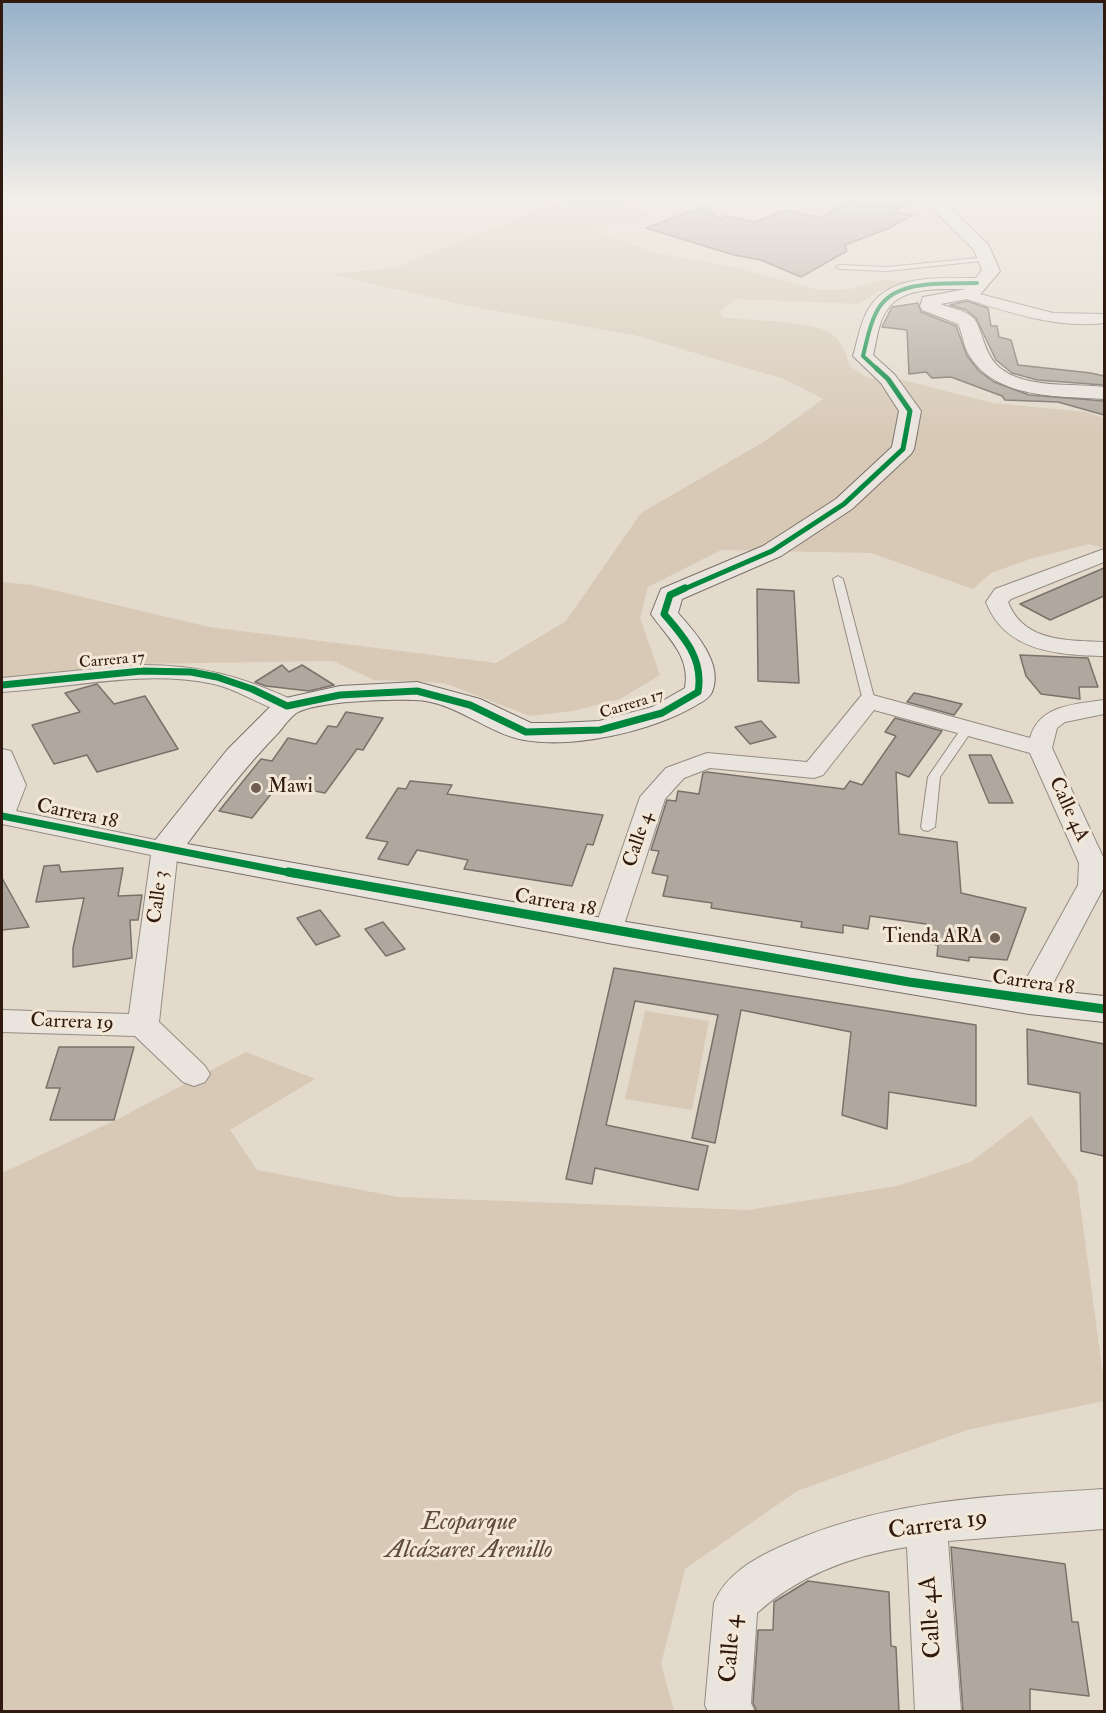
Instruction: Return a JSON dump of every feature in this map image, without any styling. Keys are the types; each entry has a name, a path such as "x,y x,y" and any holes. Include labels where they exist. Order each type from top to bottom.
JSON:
{"street":[{"path":"983,279 973,289 929,302 929,306 970,325 974,346 988,368 997,376 1020,385 1104,393"},
{"name":"Carrera 17","path":"2,685 142,671 191,672 217,677 252,689 287,706 340,695 417,691 470,705 526,732 600,730 662,713 698,692 702,679 692,647 664,614 670,595 771,551 844,504 903,449 910,411 888,379 863,356 882,301 905,290 932,285 973,289"},
{"path":"973,289 1029,312 1074,320 1104,319"},
{"path":"1103,555 1003,594 997,602 1000,614 1024,636 1037,643 1053,648 1104,649"},
{"path":"869,701 1040,748 1046,725 1058,717 1104,707"},
{"name":"Calle 4","path":"608,930 653,797 675,773 707,760 814,770 869,701"},
{"name":"Calle 3","path":"143,1025 165,850 238,756 287,706"},
{"name":"Calle 4A","path":"1029,1001 1092,885 1093,863 1040,748"},
{"name":"Carrera 18","path":"2,756 13,785 2,814 165,850 608,930 1029,1001 1104,1009"},
{"name":"Carrera 19","path":"2,1021 143,1025"},
{"path":"143,1025 194,1074"},
{"name":"Carrera 19","path":"777,1570 828,1547 926,1523 1104,1509"},
{"name":"Calle 4A","path":"926,1523 938,1712"},
{"name":"Calle 4","path":"732,1712 728,1705 736,1603 777,1570"}],"lane":[{"path":"838,579 869,701"},
{"path":"928,828 934,777 967,729"}],"green space":[{"path":"352,279 778,279 820,290 849,289 880,280 944,281 879,291 859,304 736,299 720,311 723,317 823,329 839,341 850,366 868,378 903,380 993,403 1086,412 1104,418 1104,548 1089,544 1030,559 991,573 973,589 871,553 721,550 648,587 640,618 660,675 620,699 573,711 530,716 444,683 374,680 333,661 137,664 2,679 2,582 32,585 209,627 496,663 566,621 641,513 762,443 823,399 784,379 634,335 463,305"},
{"path":"645,1011 709,1021 692,1110 625,1099"},
{"name":"Ecoparque Alcázares Arenillo","path":"246,1052 315,1079 230,1130 257,1170 398,1197 748,1210 897,1186 971,1162 1031,1116 1077,1181 1104,1383 1104,1401 967,1430 797,1491 685,1569 661,1664 674,1711 2,1711 2,1173 116,1120"}],"building":[{"path":"967,301 988,308 991,326 997,326 999,337 1011,340 1018,365 1104,376 1104,385 1037,380 1012,373 996,360 976,318 966,310 950,305"},
{"path":"918,303 921,312 956,326 967,356 979,371 994,382 1029,395 1104,401 1104,415 1058,402 1005,400 1002,396 951,377 932,378 926,372 909,374 907,330 882,327 892,307"},
{"path":"1104,568 1104,596 1050,620 1020,604"},
{"path":"757,589 794,591 799,683 758,681"},
{"path":"1020,655 1088,658 1098,687 1079,687 1080,699 1041,694 1026,676"},
{"path":"282,665 289,672 302,665 334,685 309,691 266,686 255,682"},
{"path":"97,684 114,704 145,696 178,749 97,772 87,755 54,764 32,725 80,712 65,693"},
{"path":"914,693 962,704 954,715 907,702"},
{"path":"346,712 383,718 363,750 357,749 325,793 279,784 252,818 219,811 261,759 272,761 288,738 316,744 328,726 337,727"},
{"path":"895,718 942,731 909,777 896,772 899,834 957,842 961,893 1026,908 1007,960 969,957 969,961 937,956 938,945 925,943 926,924 870,916 868,929 843,925 843,933 801,927 802,922 711,908 712,903 663,896 668,876 652,873 659,851 651,850 667,800 676,801 678,791 699,794 703,773 707,772 844,789 850,781 862,785 896,736 885,732"},
{"path":"761,721 776,737 750,744 735,727"},
{"path":"969,755 991,755 1013,803 989,803"},
{"path":"410,781 452,785 447,794 603,815 593,845 587,844 572,886 464,869 468,860 417,850 408,865 378,859 388,842 366,838 398,788 406,789"},
{"path":"59,865 61,872 123,868 118,896 142,895 138,920 130,920 132,958 73,967 73,948 84,898 36,902 44,866"},
{"path":"2,878 29,927 2,930"},
{"path":"320,910 340,936 316,945 297,918"},
{"path":"383,922 405,949 386,956 365,929"},
{"path":"614,968 976,1025 976,1106 889,1092 887,1129 842,1115 851,1032 741,1010 715,1143 692,1138 718,1015 635,1001 606,1125 708,1146 698,1190 595,1168 592,1184 566,1179"},
{"path":"1027,1029 1104,1044 1104,1156 1081,1151 1080,1093 1028,1084"},
{"path":"59,1047 134,1047 114,1120 50,1120 60,1088 46,1088"},
{"path":"951,1547 1065,1564 1072,1622 1078,1622 1089,1696 1030,1689 1030,1712 963,1712"},
{"path":"808,1581 889,1592 891,1646 896,1647 899,1712 757,1712 753,1703 758,1630 773,1630 774,1602"}],"cycle path":[{"path":"2,685 142,671 191,672 217,677 252,689 287,706 340,695 417,691 470,705 526,732 600,730 662,713 698,692 700,681 697,659 686,640 664,614 670,595 772,551 844,504 903,449 910,411 888,379 863,356 872,321 878,308 890,296 913,287 977,283"},
{"path":"2,816 269,869 626,934 958,990 1104,1009"}],"place":[{"name":"Mawi","path":"256,788"},
{"name":"Tienda ARA","path":"995,938"}]}
